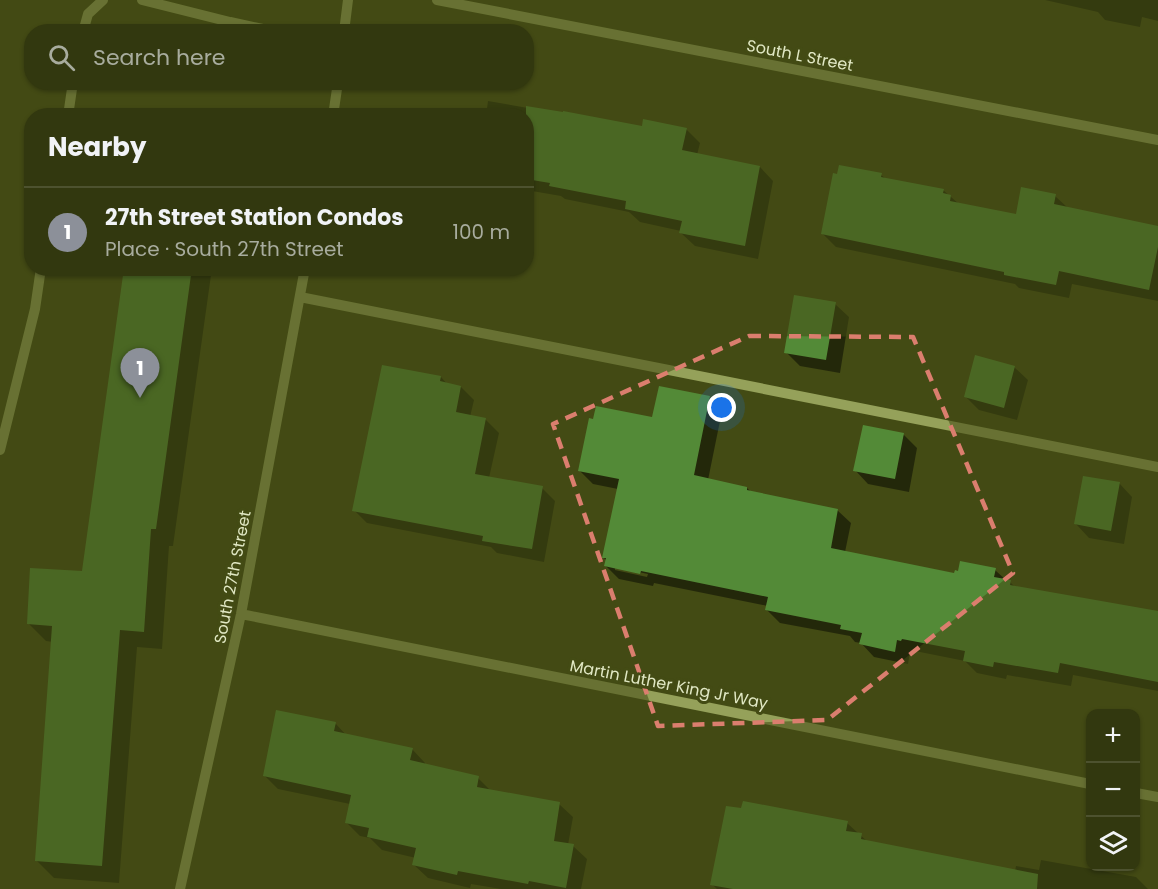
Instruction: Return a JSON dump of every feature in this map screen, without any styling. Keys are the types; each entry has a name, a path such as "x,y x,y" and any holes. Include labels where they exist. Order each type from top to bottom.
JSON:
{"street":[{"path":"85,24 88,14 103,0"},
{"path":"142,0 239,24"},
{"path":"345,24 348,0"},
{"name":"South L Street","path":"437,0 1158,140"},
{"path":"69,108 72,90"},
{"path":"334,108 337,90"},
{"path":"0,450 34,309 40,276"},
{"name":"South 27th Street","path":"180,889 241,614 304,276"},
{"path":"300,297 1158,467"},
{"name":"Martin Luther King Jr Way","path":"241,614 1086,783"},
{"path":"1140,794 1158,797"}],"highlighted area":[{"path":"749,336 913,337 1013,573 827,720 658,726 553,424"}],"building":[{"path":"526,106 563,111 642,126 643,119 687,128 682,150 760,166 745,246 679,233 682,221 625,209 626,201 549,186 550,183 534,180 534,108 526,108"},
{"path":"839,165 882,173 881,177 944,189 943,193 951,195 950,201 1016,214 1021,187 1056,194 1054,204 1158,226 1158,247 1149,290 1059,271 1056,285 821,234 833,173 837,174"},
{"path":"123,276 191,276 156,529 151,529 144,632 120,630 102,866 35,861 52,626 27,624 30,568 82,571"},
{"path":"794,295 836,302 826,360 784,353"},
{"path":"975,355 1015,366 1004,408 964,397"},
{"path":"382,365 441,376 440,381 461,386 456,412 486,418 475,474 543,486 532,549 482,541 483,536 352,511"},
{"path":"659,386 710,396 694,475 747,487 747,490 838,509 831,548 954,573 955,570 958,571 960,561 996,568 994,577 1011,580 1010,585 1158,611 1158,682 1060,663 1058,673 994,662 993,667 963,661 965,651 902,639 897,640 895,652 859,644 862,633 840,629 841,625 765,610 768,597 641,571 640,574 604,566 606,558 602,558 619,479 578,471 589,418 593,419 596,406 652,417"},
{"path":"863,425 904,433 895,479 853,471"},
{"path":"1083,476 1120,482 1111,531 1074,524"},
{"path":"276,710 336,722 334,731 413,748 410,760 479,776 477,787 560,802 554,841 574,844 566,888 529,881 528,884 458,871 457,875 412,865 416,848 367,837 369,828 345,823 351,795 263,776"},
{"path":"743,801 848,821 846,831 862,833 861,839 1038,874 1037,889 733,889 710,885 726,806 741,808"}],"place":[{"name":"27th Street Station Condos","path":"140,398"}]}
